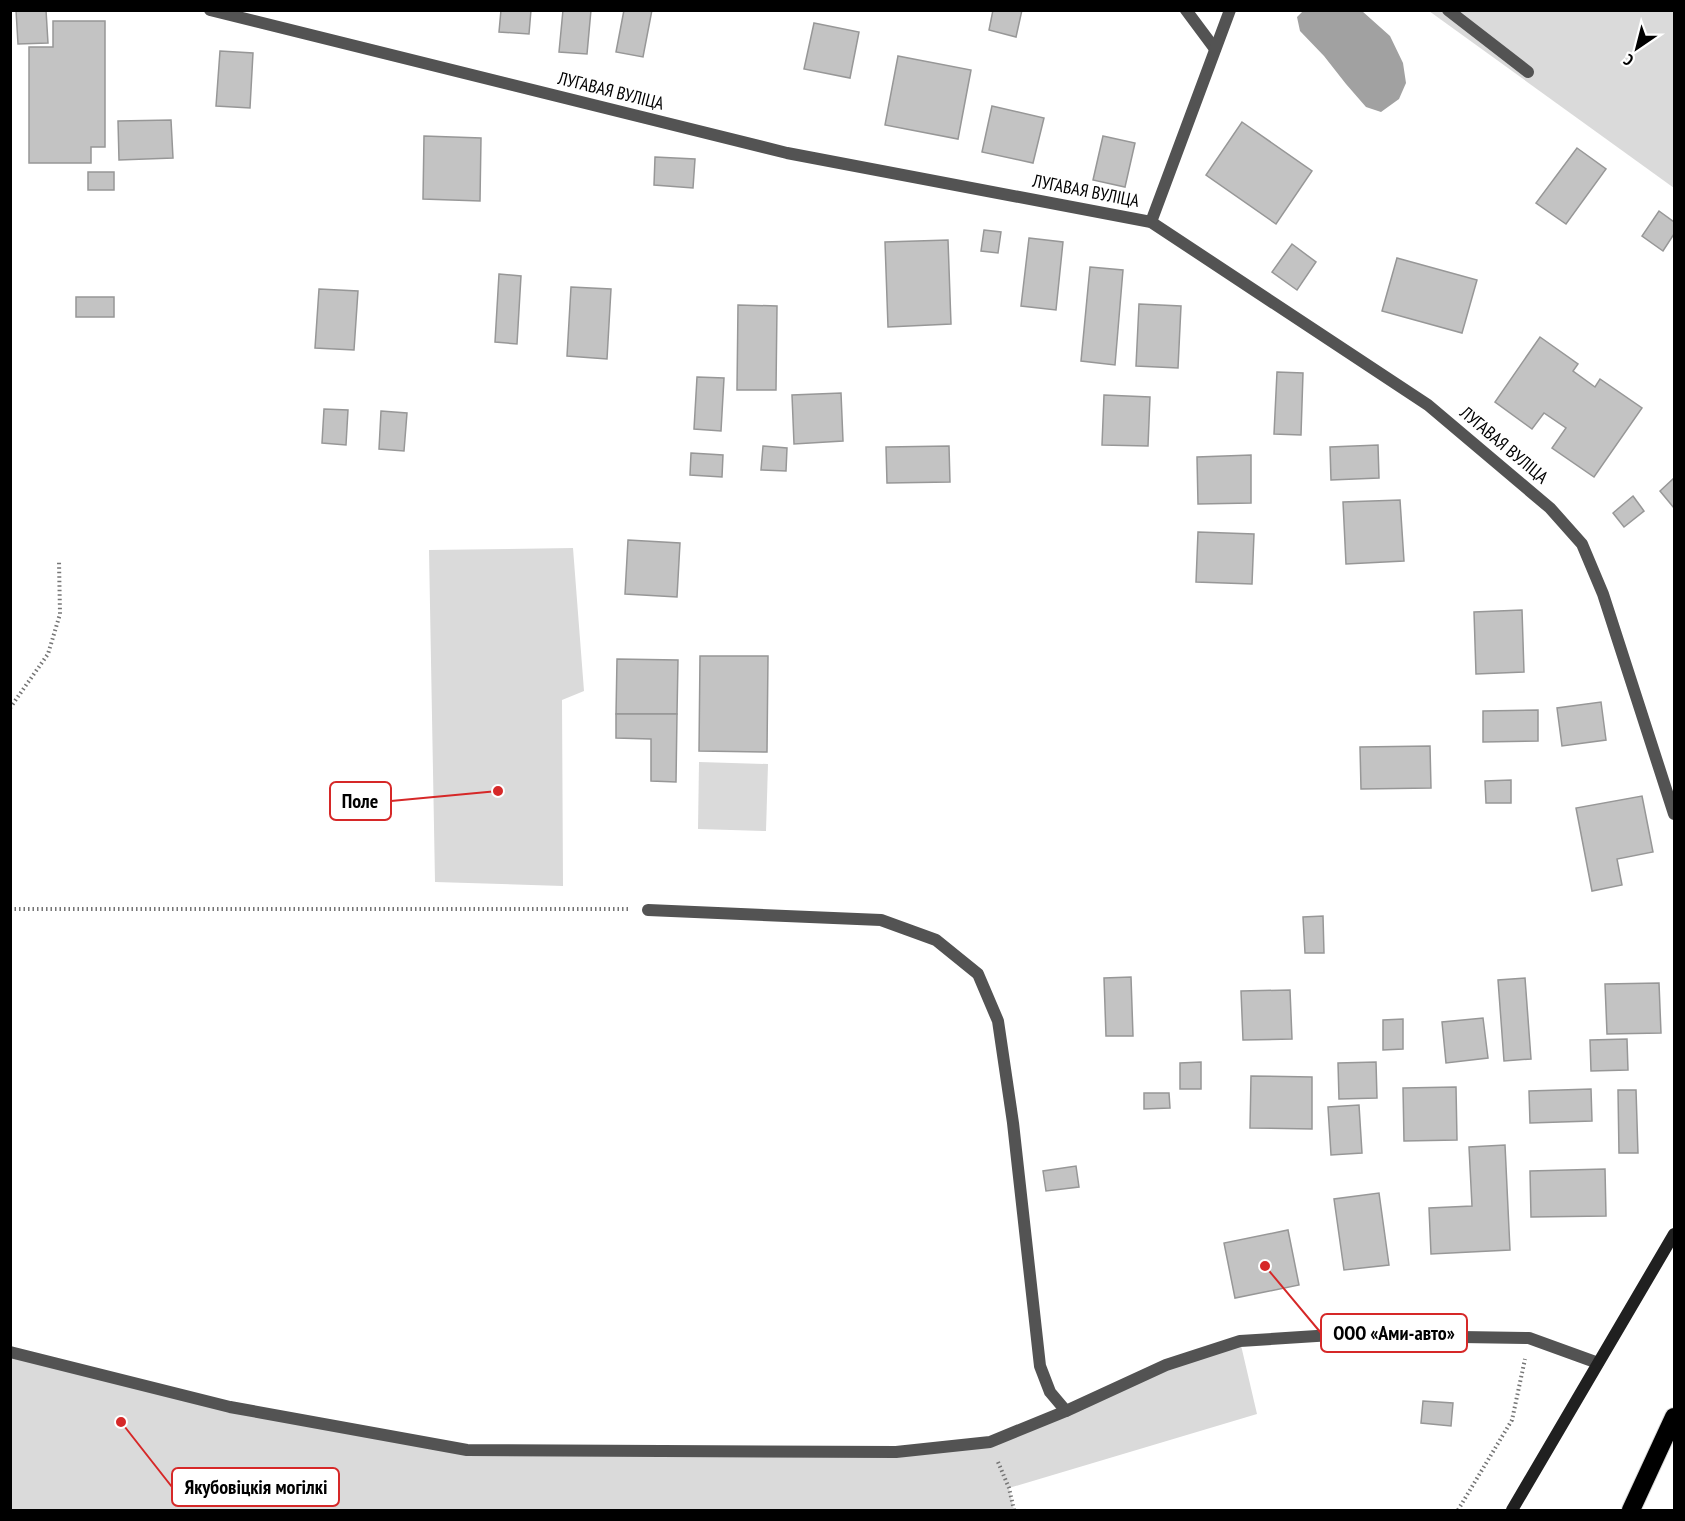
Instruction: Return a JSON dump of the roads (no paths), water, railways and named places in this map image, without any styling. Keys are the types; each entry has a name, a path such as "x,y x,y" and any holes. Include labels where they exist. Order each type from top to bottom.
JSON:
{"highway":[{"path":"1631,1510 1674,1418"}],"main road":[{"path":"1512,1510 1674,1234"}],"street":[{"name":"ЛУГАВАЯ ВУЛІЦА","path":"210,10 787,153 1151,222 1428,405 1550,508 1582,544 1603,594 1674,814"},
{"path":"1186,10 1215,49"},
{"path":"1151,222 1230,10"},
{"path":"1448,10 1528,72"},
{"path":"648,910 881,920 936,940 978,974 998,1021 1013,1123 1040,1366 1050,1392 1066,1411"},
{"path":"10,1352 230,1407 467,1450 896,1452 990,1442 1066,1411 1166,1365 1240,1341 1332,1335 1529,1338 1598,1363"}],"place":[{"name":"Поле","path":"498,791"},
{"name":"ООО «Ами-авто»","path":"1265,1266"},
{"name":"Якубовіцкія могілкі","path":"121,1422"}]}
